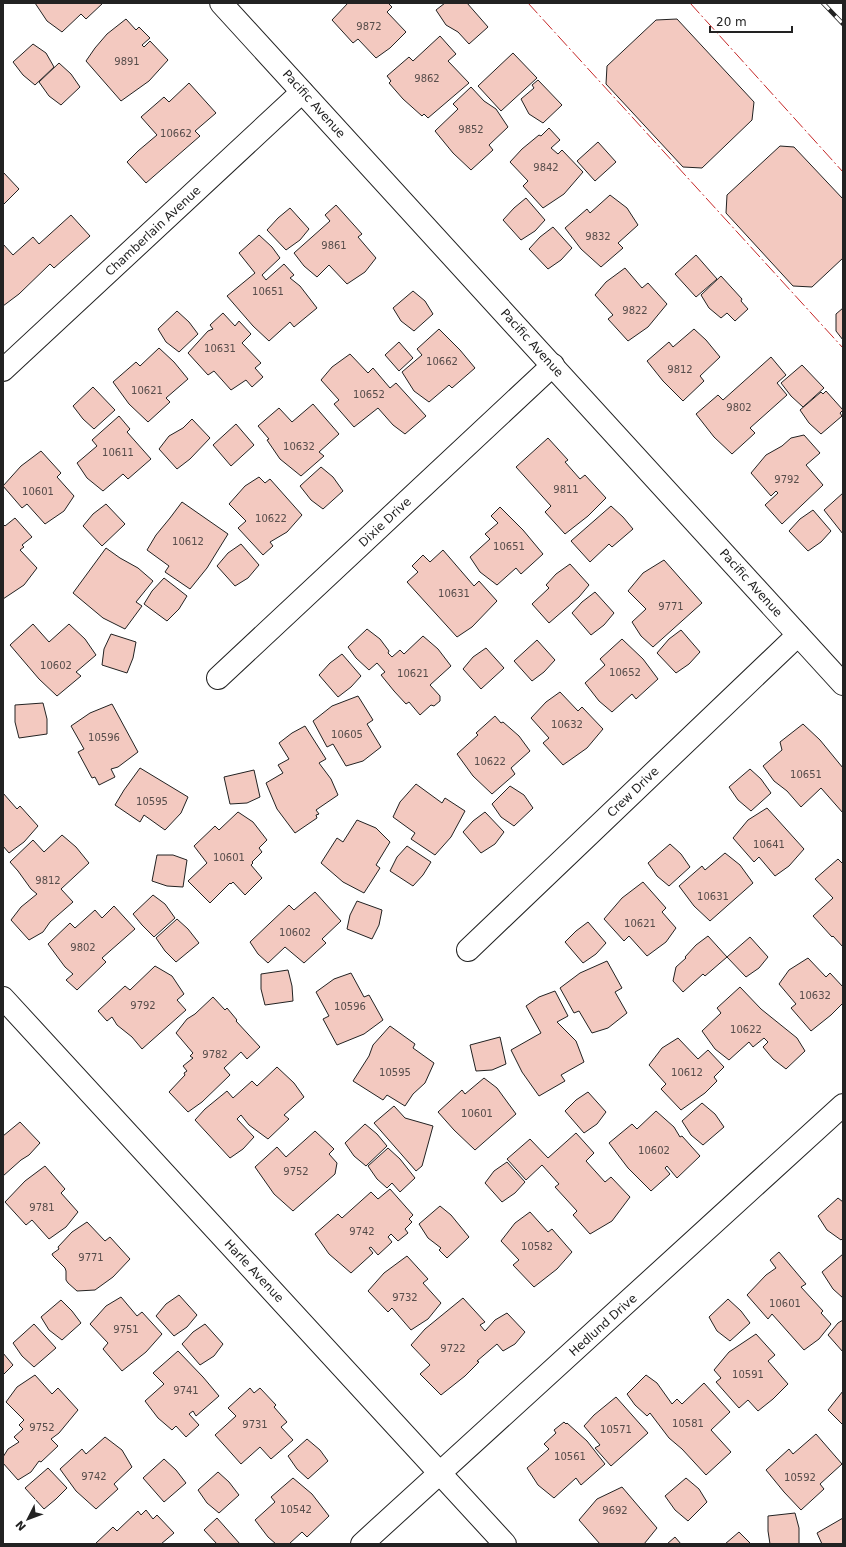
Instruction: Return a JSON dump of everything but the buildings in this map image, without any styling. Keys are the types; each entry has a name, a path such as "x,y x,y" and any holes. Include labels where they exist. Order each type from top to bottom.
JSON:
{"street":[{"name":"Pacific Avenue","path":"221,3 843,684"},
{"name":"Chamberlain Avenue","path":"3,370 302,92"},
{"name":"Dixie Drive","path":"218,678 553,365"},
{"name":"Crew Drive","path":"468,950 798,635"},
{"name":"Harle Avenue","path":"3,998 505,1544"},
{"name":"Hedlund Drive","path":"362,1544 843,1105"}],"railway":[{"path":"823,3 843,24"}],"power":[{"path":"528,3 843,348"},
{"path":"690,3 843,172"}]}
